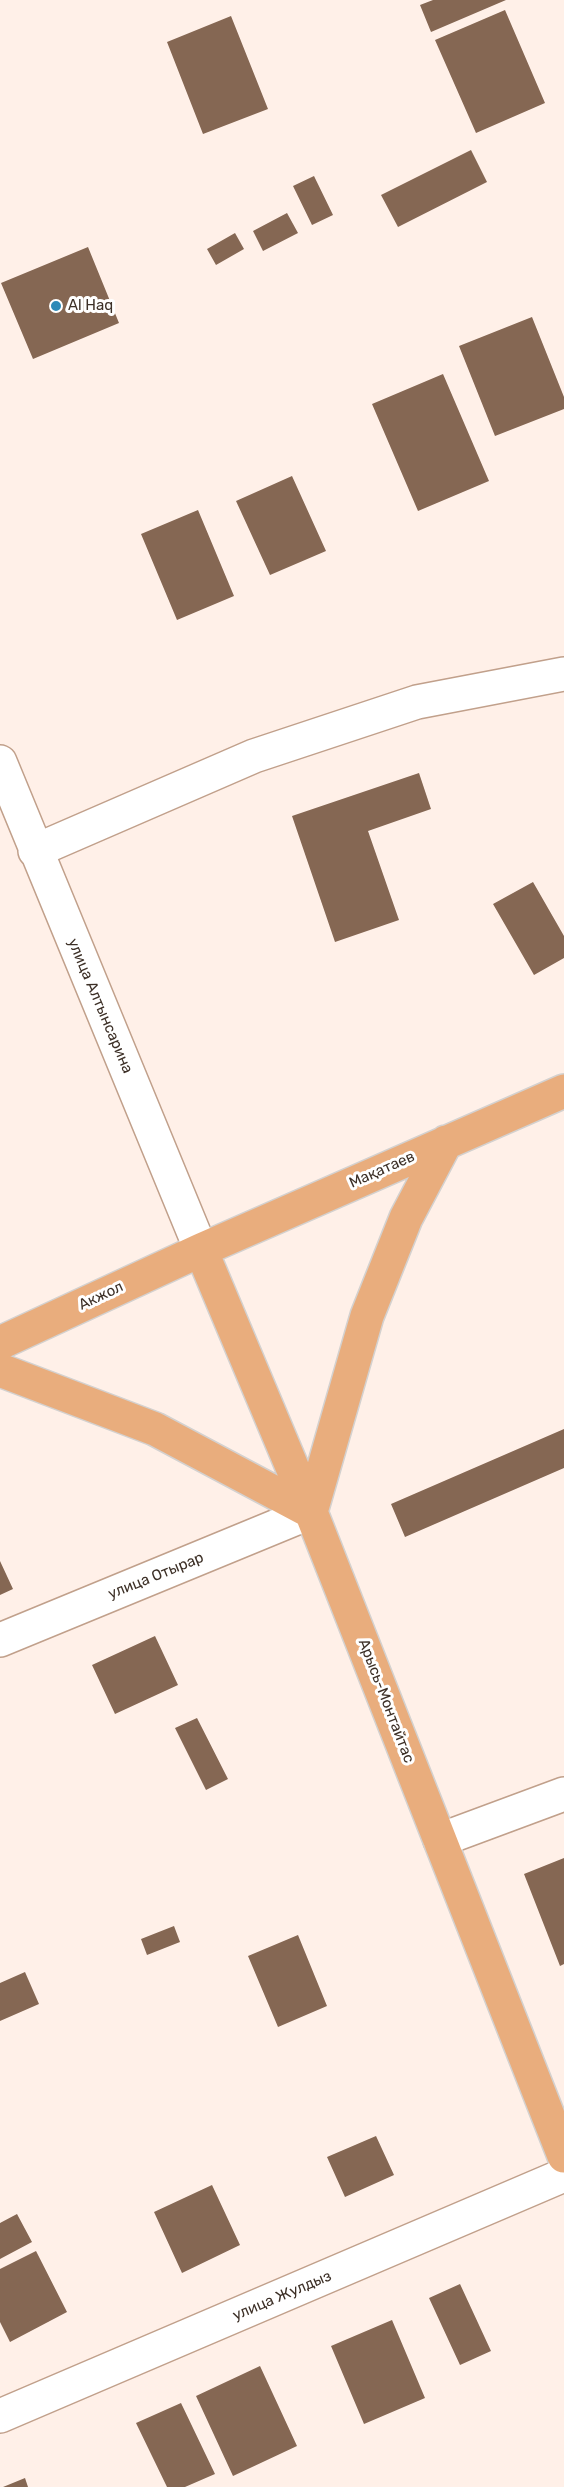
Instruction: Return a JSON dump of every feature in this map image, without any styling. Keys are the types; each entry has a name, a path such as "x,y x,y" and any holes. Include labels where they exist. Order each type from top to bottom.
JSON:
{"main road":[{"name":"Мақатаев","path":"201,1250 446,1142 560,1096"},
{"path":"0,1370 155,1429 311,1512 367,1316 406,1218 446,1142"},
{"name":"Акжол","path":"0,1343 201,1250"},
{"name":"Арысь-Монтайтас","path":"201,1250 311,1512 564,2156"}],"street":[{"path":"35,850 264,753 417,702 564,674"},
{"name":"улица Алтынсарина","path":"0,762 201,1250"},
{"name":"улица Отырар","path":"0,1640 311,1512"},
{"path":"440,1840 564,1794"},
{"name":"улица Жулдыз","path":"0,2416 564,2175"}],"building":[{"path":"433,0 506,0 431,32 420,5"},
{"path":"505,10 545,103 476,133 435,40"},
{"path":"231,16 268,109 203,134 167,42"},
{"path":"471,150 487,182 398,227 381,195"},
{"path":"314,176 333,215 312,225 293,186"},
{"path":"287,213 298,233 263,251 253,231"},
{"path":"235,233 244,249 216,265 207,249"},
{"path":"88,247 119,323 33,359 1,283"},
{"path":"532,317 564,397 564,409 495,436 459,346"},
{"path":"443,374 489,481 418,511 372,404"},
{"path":"292,476 326,551 270,575 236,501"},
{"path":"198,510 234,596 177,620 141,534"},
{"path":"419,773 431,809 368,831 399,920 335,942 292,816"},
{"path":"533,882 564,936 564,958 534,975 493,904"},
{"path":"564,1429 564,1468 405,1537 391,1504"},
{"path":"0,1561 13,1589 0,1595"},
{"path":"155,1636 178,1685 115,1714 92,1665"},
{"path":"197,1718 228,1779 206,1790 175,1728"},
{"path":"564,1858 564,1964 560,1966 524,1874"},
{"path":"174,1926 180,1942 147,1955 141,1939"},
{"path":"298,1935 327,2006 278,2027 248,1956"},
{"path":"25,1972 39,2004 0,2021 0,1983"},
{"path":"376,2136 394,2175 345,2197 327,2157"},
{"path":"212,2185 240,2245 182,2273 154,2212"},
{"path":"17,2214 32,2242 0,2259 0,2223"},
{"path":"36,2251 67,2312 10,2342 0,2322 0,2269"},
{"path":"460,2284 491,2351 460,2365 429,2298"},
{"path":"392,2320 425,2398 364,2424 331,2346"},
{"path":"260,2366 297,2446 233,2476 196,2396"},
{"path":"181,2403 215,2474 185,2487 167,2487 136,2423"},
{"path":"25,2478 28,2487 3,2487"}],"place":[{"name":"Al Haq","path":"56,306"}]}
